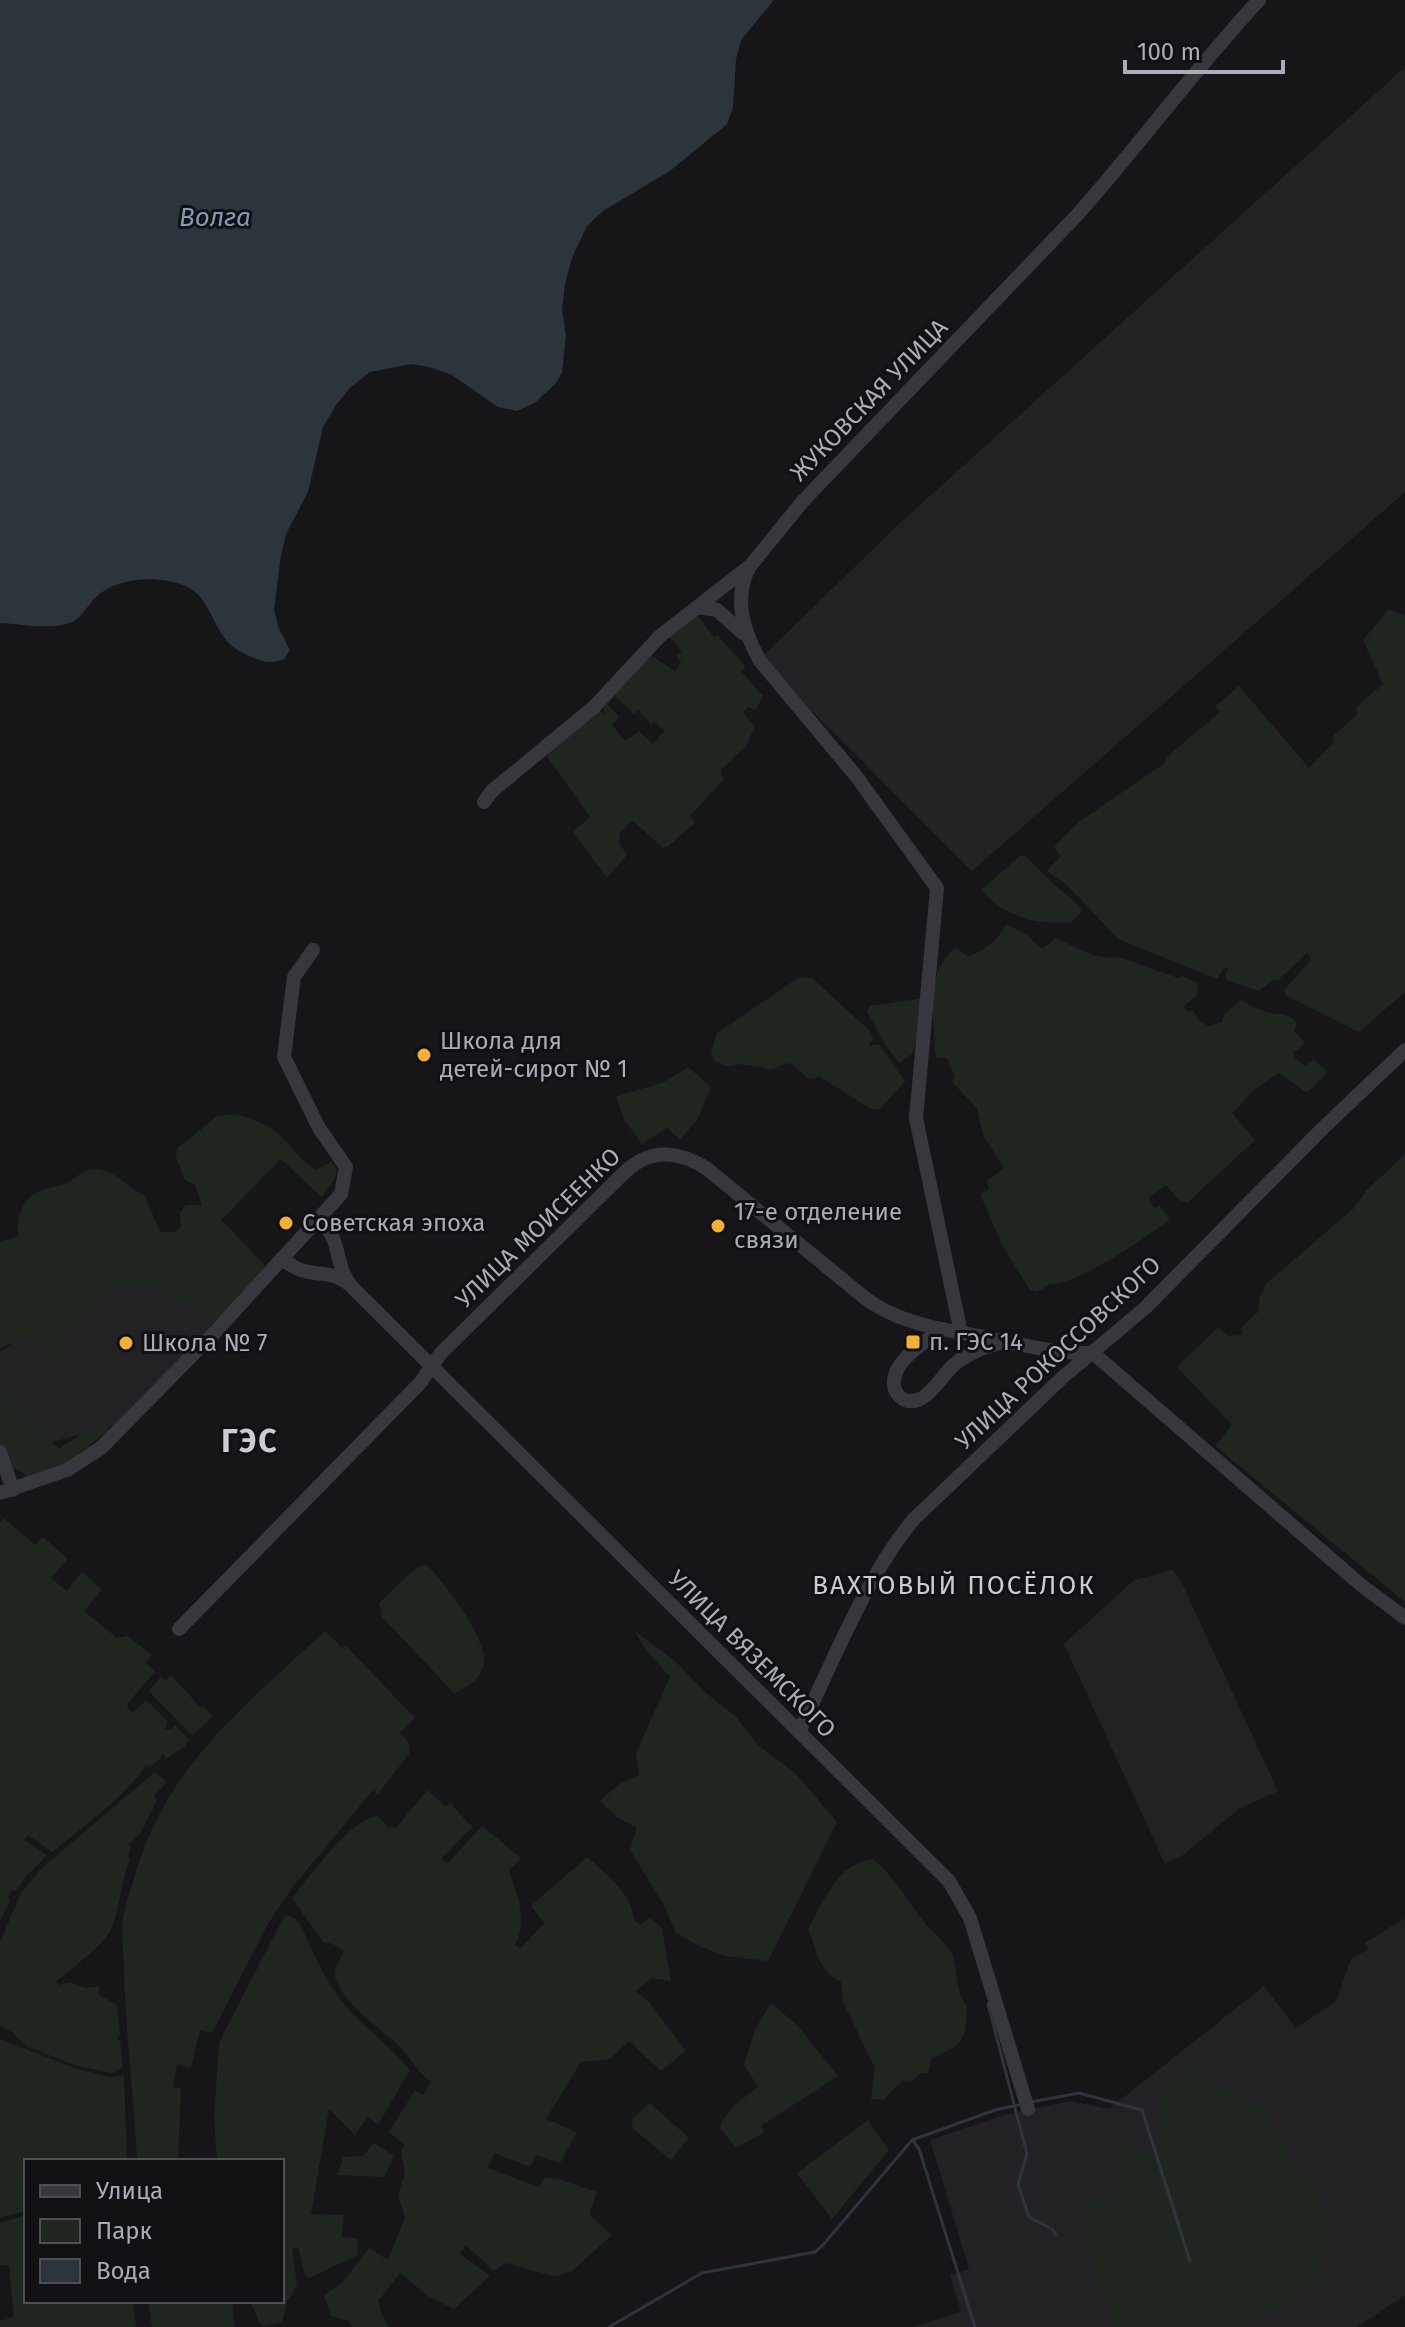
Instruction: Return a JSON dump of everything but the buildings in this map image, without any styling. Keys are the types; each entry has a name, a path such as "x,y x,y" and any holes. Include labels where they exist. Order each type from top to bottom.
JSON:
{"street":[{"name":"ЖУКОВСКАЯ УЛИЦА","path":"484,802 492,791 594,707 660,636 715,590 751,565 803,501 1078,214 1182,87 1259,0"},
{"path":"748,640 742,620 741,600 744,580 751,565"},
{"path":"698,607 717,610 732,621 760,661 848,765 937,888 916,1118 961,1333"},
{"path":"0,1452 6,1491 67,1470 101,1448 217,1330 341,1194 346,1167 319,1128 284,1057 294,977 313,950"},
{"name":"УЛИЦА РОКОССОВСКОГО","path":"799,1732 857,1614 906,1528 1063,1377 1145,1308 1405,1050"},
{"name":"УЛИЦА МОИСЕЕНКО","path":"179,1629 420,1383 441,1353 483,1310 633,1164 649,1156 665,1153 689,1158 706,1168 873,1304 900,1318 1060,1352 1093,1353"},
{"path":"319,1219 333,1234 341,1270 352,1287"},
{"path":"318,1274 331,1266 338,1252"},
{"path":"282,1258 301,1272 336,1276 352,1287"},
{"name":"УЛИЦА ВЯЗЕМСКОГО","path":"352,1287 932,1861 956,1889 974,1930 1028,2109"},
{"path":"943,1329 910,1355 895,1374 895,1390 902,1399 912,1402 922,1399 958,1361 1006,1341"},
{"path":"1093,1353 1376,1598 1405,1618"}],"shaded area":[{"path":"1405,67 1405,492 972,871 790,689 764,655 900,523"},
{"name":"Школа № 7","path":"151,1247 221,1315 113,1426 44,1444 0,1401 0,1352"},
{"path":"1172,1570 1179,1577 1278,1791 1239,1809 1183,1855 1165,1864 1064,1644 1134,1580"},
{"path":"1403,1919 1405,2295 1357,2327 913,2327 961,2312 950,2275 969,2269 930,2140 1004,2115 1070,2101 1109,2109 1264,1986 1296,2028 1336,2001 1351,1959 1368,1949 1365,1943"}],"green space":[{"path":"1389,609 1405,616 1405,992 1359,1032 1285,995 1284,990 1311,960 1307,953 1277,981 1274,979 1259,991 1226,980 1228,969 1225,967 1217,979 1118,939 1066,884 1047,871 1061,856 1054,847 1080,821 1165,763 1167,757 1220,712 1216,706 1239,686 1309,768 1334,742 1332,737 1358,714 1355,708 1383,684 1363,640"},
{"path":"696,614 714,637 717,635 746,667 741,671 763,696 756,710 748,707 743,712 755,727 745,747 721,770 724,779 690,816 695,823 667,847 662,847 632,820 619,834 619,843 627,855 607,878 573,832 590,817 546,755 597,710 606,714 601,705 605,701 619,717 612,725 625,741 639,731 653,744 664,731 654,722 651,724 638,710 634,714 613,694 650,655 675,671 681,662 676,656 682,651 667,634"},
{"path":"1021,855 1082,908 1070,923 1027,919 1000,907 986,895 982,889"},
{"path":"1006,924 1027,935 1042,949 1056,938 1095,955 1119,957 1198,983 1197,996 1184,1006 1186,1011 1193,1010 1199,1021 1209,1026 1222,1022 1224,1015 1240,1000 1266,1012 1287,1016 1297,1024 1294,1030 1304,1042 1293,1051 1295,1058 1305,1066 1314,1060 1328,1072 1307,1093 1279,1073 1255,1089 1232,1113 1255,1140 1188,1202 1180,1201 1166,1185 1149,1198 1154,1208 1159,1205 1170,1219 1145,1237 1076,1278 1050,1284 1037,1292 1030,1290 1002,1245 980,1194 989,1189 987,1181 1004,1168 983,1135 977,1108 952,1082 955,1077 947,1058 936,1058 935,1051 933,995 939,969 956,948 968,957 986,948"},
{"path":"798,978 812,978 870,1031 873,1038 869,1046 879,1044 905,1081 880,1109 871,1109 820,1077 809,1079 790,1063 771,1069 740,1064 728,1067 715,1061 711,1054 717,1033"},
{"path":"923,998 921,1024 912,1054 899,1063 867,1011 870,1006"},
{"path":"688,1067 711,1087 697,1120 680,1140 667,1128 642,1144 625,1121 616,1096 662,1083"},
{"path":"236,1114 273,1130 316,1170 331,1162 337,1170 324,1195 320,1196 281,1159 221,1220 264,1264 262,1273 219,1322 209,1321 195,1304 180,1306 152,1287 139,1288 129,1282 120,1284 68,1334 60,1357 53,1361 28,1337 0,1348 0,1242 18,1236 23,1206 33,1195 65,1184 87,1170 102,1170 145,1196 160,1232 176,1232 181,1226 180,1212 186,1205 202,1205 195,1185 185,1180 176,1157 177,1149 217,1116"},
{"path":"1405,1154 1405,1602 1215,1446 1232,1425 1177,1367 1218,1327 1229,1336 1243,1335 1241,1328 1258,1312 1260,1296 1266,1284 1353,1209 1366,1191"},
{"path":"0,1391 59,1449 105,1421 109,1425 108,1431 63,1466 28,1477 16,1469 0,1474"},
{"path":"4,1518 35,1545 43,1537 68,1559 51,1578 67,1591 82,1571 102,1590 84,1611 117,1638 128,1636 152,1655 146,1663 155,1672 127,1708 133,1713 146,1700 167,1721 165,1729 172,1729 175,1725 189,1740 167,1758 161,1754 161,1758 150,1767 145,1765 117,1798 52,1852 28,1835 24,1840 47,1855 16,1891 12,1890 0,1921 0,1522"},
{"path":"426,1564 451,1594 482,1647 484,1664 479,1675 454,1693 382,1617 379,1603 417,1567"},
{"path":"634,1630 677,1663 706,1693 736,1717 758,1745 797,1775 837,1822 768,1961 725,1956 676,1933 664,1905 630,1850 637,1827 618,1818 600,1801 618,1785 639,1775 636,1753 670,1677 645,1649"},
{"path":"325,1631 342,1648 346,1646 415,1718 400,1733 410,1744 409,1754 378,1794 373,1790 292,1888 269,1922 212,2033 200,2030 191,2068 177,2065 173,2087 181,2088 178,2159 137,2159 126,2020 124,1912 151,1832 169,1798 190,1767 239,1711"},
{"path":"171,1675 201,1708 204,1707 213,1716 192,1736 149,1691 161,1677 166,1680"},
{"path":"155,1772 167,1782 154,1796 157,1800 140,1834 129,1844 130,1860 111,1929 94,1950 56,1982 59,1985 70,1982 85,1988 99,1986 99,1995 117,2005 120,2034 117,2038 123,2067 112,2073 78,2066 27,2047 13,2033 0,2026 0,1942 21,1893 42,1868"},
{"path":"427,1790 446,1807 450,1803 472,1827 441,1859 448,1863 482,1826 521,1858 509,1870 520,1908 521,1927 515,1945 520,1949 544,1923 531,1906 587,1857 623,1893 634,1920 640,1925 650,1918 662,1928 671,1981 651,1978 636,1991 649,2002 686,2051 661,2071 629,2041 610,2059 581,2062 546,2119 577,2132 560,2163 536,2155 530,2167 494,2153 488,2168 539,2187 545,2178 556,2178 597,2192 589,2214 612,2235 571,2272 554,2276 506,2263 494,2271 466,2245 460,2254 490,2276 454,2309 428,2296 400,2273 379,2300 380,2310 389,2327 352,2327 349,2321 331,2316 324,2295 342,2283 369,2248 388,2260 405,2217 398,2195 405,2173 401,2151 405,2145 389,2132 415,2090 423,2095 431,2082 402,2049 348,2000 335,1976 344,1951 323,1942 292,1898 332,1850 356,1827 378,1816 388,1827 396,1828"},
{"path":"873,1859 889,1874 948,1948 960,1994 967,2005 964,2034 957,2045 932,2058 928,2073 920,2074 911,2082 902,2081 883,2100 871,2099 875,2068 843,2002 841,1982 823,1966 808,1929 841,1875 861,1862"},
{"path":"285,1915 291,1916 299,1922 337,1995 410,2070 378,2125 368,2117 355,2135 329,2109 311,2214 344,2215 342,2237 357,2238 358,2255 309,2278 305,2276 298,2247 292,2249 297,2285 287,2301 282,2322 266,2326 260,2324 251,2303 284,2303 284,2159 217,2159 214,2116 219,2045"},
{"path":"771,2003 798,2026 838,2076 761,2126 765,2132 736,2148 720,2128 731,2110 758,2087 744,2065 755,2029"},
{"path":"0,2039 77,2069 111,2077 124,2075 127,2159 24,2159 24,2212 0,2218"},
{"path":"1191,2070 1211,2085 1217,2084 1260,2106 1329,2216 1321,2279 1249,2327 1112,2327 1083,2230 1087,2201 1121,2192 1117,2155 1125,2135 1151,2155 1166,2147 1160,2102 1168,2087"},
{"path":"650,2103 689,2138 671,2160 632,2128 633,2118"},
{"path":"868,2120 889,2150 832,2219 797,2173"},
{"path":"374,2143 394,2156 384,2177 338,2175 343,2157 363,2156"},
{"path":"24,2216 24,2303 133,2303 136,2327 0,2327 0,2321 14,2317 9,2266 0,2265 0,2223"},
{"path":"148,2303 232,2303 235,2327 152,2327"}],"water":[{"name":"Волга","path":"0,0 774,0 741,40 736,59 733,107 727,124 670,171 603,211 587,226 572,258 565,284 562,310 566,336 562,372 557,382 536,402 517,411 498,407 452,375 411,364 370,372 350,388 336,405 323,427 308,492 286,534 281,555 274,610 279,629 290,650 284,659 269,662 240,652 231,645 204,602 192,589 161,580 137,580 114,586 95,598 77,619 66,624 0,623"}],"waterway":[{"path":"988,2004 1027,2154 1018,2184 1029,2217 1052,2229 1056,2235"},
{"path":"1031,2102 1079,2093 1142,2110 1190,2261"},
{"path":"609,2327 702,2273 815,2252 912,2140 995,2110 1023,2104"},
{"path":"913,2141 919,2149 975,2327"}],"place":[{"name":"Школа для детей-сирот № 1","path":"424,1055"},
{"name":"Советская эпоха","path":"286,1223"},
{"name":"17-е отделение связи","path":"718,1226"},
{"name":"п. ГЭС 14","path":"913,1342"},
{"name":"Школа № 7","path":"126,1343"}],"district":[{"name":"ГЭС","path":"250,1441"},
{"name":"ВАХТОВЫЙ ПОСЁЛОК","path":"954,1585"}]}
